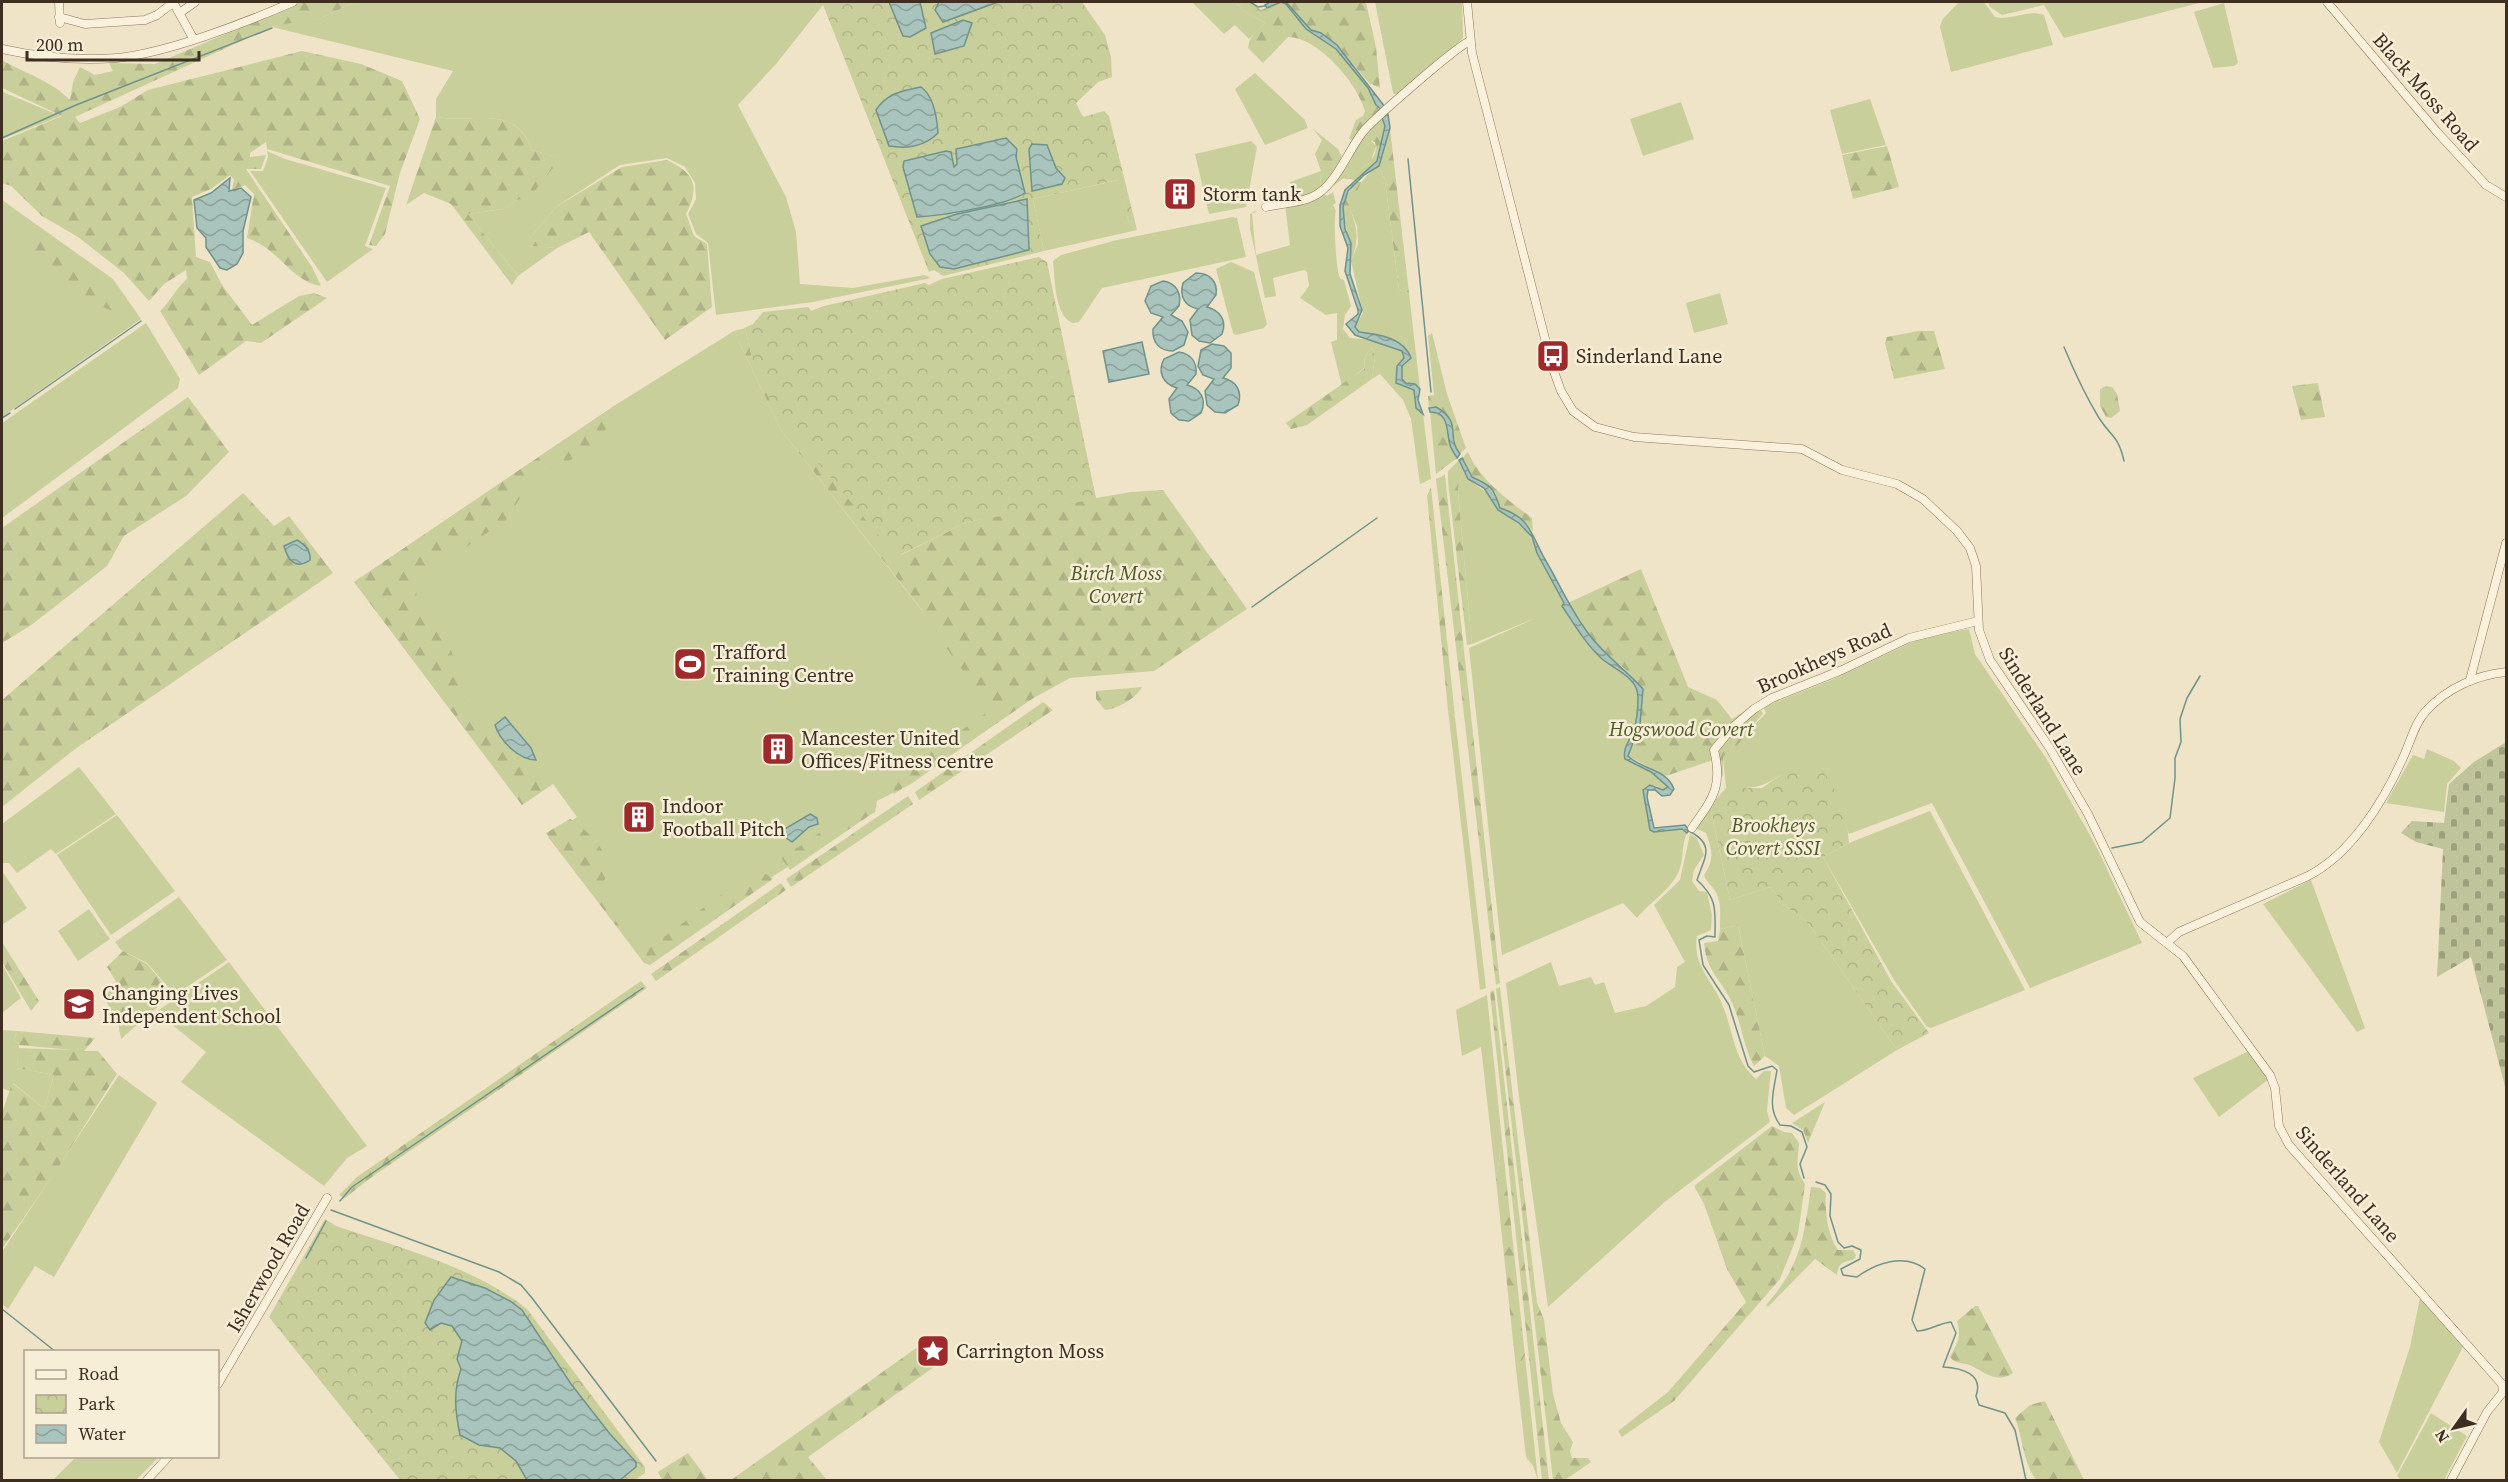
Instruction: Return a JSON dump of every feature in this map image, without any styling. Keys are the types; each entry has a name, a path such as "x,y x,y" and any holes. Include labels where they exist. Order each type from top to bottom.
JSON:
{"street":[{"path":"59,2 60,20 85,24 139,21 157,15 173,2 181,12 193,38"},
{"path":"181,12 195,2"},
{"path":"2,49 47,56 110,58 146,52 193,38 292,2"},
{"name":"Sinderland Lane","path":"1467,2 1470,41 1552,366 1556,380 1573,411 1595,427 1619,435 1794,448 1842,470 1897,483 1934,509 1957,531 1970,548 1978,578 1978,621 1982,645 2049,747 2088,814 2136,916 2146,930 2167,943 2192,967 2270,1075 2275,1088 2279,1126 2289,1144 2505,1387 2480,1424 2451,1480"},
{"name":"Black Moss Road","path":"2327,2 2437,132 2486,185 2506,197"},
{"path":"1266,207 1308,199 1319,192 1376,118 1470,41"},
{"path":"2470,680 2506,543"},
{"name":"Brookheys Road","path":"1692,828 1716,795 1718,786 1714,750 1754,709 1772,698 1842,670 1909,638 1978,621"},
{"path":"2167,943 2179,932 2308,876 2330,861 2367,819 2400,765 2416,725 2426,710 2470,680 2506,672"},
{"name":"Isherwood Road","path":"219,1382 327,1198"},
{"path":"147,1480 167,1458"}],"green space":[{"path":"301,2 355,2 323,17 274,26 75,117 80,123 120,107 148,90 302,51 361,64 402,81 420,119 400,173 385,234 376,246 369,245 390,186 267,149 266,142 250,153 250,157 266,155 261,169 246,169 312,267 321,286 301,278 268,249 247,238 254,194 245,185 232,190 234,179 230,175 211,189 192,197 196,257 210,262 222,285 252,325 299,296 314,293 327,298 261,343 246,341 199,375 160,311 187,279 186,270 164,284 149,301 124,273 78,237 42,216 11,186 2,183 2,141 62,116 2,88 2,60 46,82 70,100 73,82 80,67 95,75 113,71 109,63 155,64"},
{"path":"355,2 888,2 823,5 776,64 738,105 786,197 796,232 800,284 853,288 924,275 931,278 813,302 716,315 708,243 696,234 688,214 696,199 695,183 685,167 667,158 620,165 556,207 529,239 529,246 557,248 518,276 468,214 503,209 517,200 529,197 560,158 532,150 525,135 515,126 504,121 492,118 436,117 436,99 453,71 272,27 286,22 323,17"},
{"path":"826,2 1082,2 1105,35 1111,57 1112,77 1098,82 1076,103 1083,117 1104,111 1109,116 1137,230 1129,223 1118,180 1033,199 1044,251 943,276 934,270 929,272 823,5"},
{"path":"1192,2 1236,2 1243,11 1265,23 1249,39 1235,25 1224,34"},
{"path":"1236,2 1249,2 1261,10 1281,2 1286,4 1306,29 1336,49 1368,88 1376,105 1382,110 1370,118 1352,140 1349,139 1356,120 1363,116 1365,111 1361,100 1345,76 1324,53 1300,39 1288,37 1263,63 1248,48 1256,31 1265,23 1243,11"},
{"path":"1286,2 1366,2 1376,47 1380,88 1369,83 1337,45 1321,33 1311,30"},
{"path":"1375,2 1462,2 1463,38 1399,96 1393,93"},
{"path":"1959,2 1984,2 1995,17 2008,18 2032,13 2044,15 2053,45 1951,72 1940,27 1942,20"},
{"path":"1988,2 2203,2 2064,38 2044,5 2002,15 1990,7"},
{"path":"2224,3 2238,63 2234,66 2213,68 2194,12"},
{"path":"1255,73 1305,120 1308,128 1265,145 1235,89"},
{"path":"2,90 5,93 61,116 2,139"},
{"path":"1870,99 1886,145 1842,154 1830,110"},
{"path":"1681,102 1694,139 1643,156 1630,119"},
{"path":"436,117 492,118 504,121 515,126 525,135 532,150 561,158 529,198 517,200 503,209 468,214 518,276 512,285 451,204 424,193 406,205"},
{"path":"1382,118 1385,126 1377,161 1355,180 1349,179 1375,155 1375,142 1371,141 1336,178 1345,177 1328,190 1358,142"},
{"path":"1312,128 1338,149 1342,157 1335,171 1320,189 1321,171 1315,154 1322,140"},
{"path":"1390,128 1409,293 1399,290 1385,180 1379,166"},
{"path":"1251,141 1257,147 1246,207 1209,214 1195,154"},
{"path":"1371,141 1376,146 1371,161 1349,179 1335,178"},
{"path":"1887,146 1899,187 1853,199 1842,155"},
{"path":"267,151 285,159 386,188 365,246 373,249 327,282 250,171 263,171 268,157"},
{"path":"667,160 684,170 694,188 686,214 694,236 707,244 712,307 665,340 589,232 557,248 529,246 529,239 556,207 622,167"},
{"path":"1379,166 1385,180 1399,290 1409,293 1420,389 1402,379 1402,366 1410,358 1404,352 1388,339 1375,334 1359,332 1355,327 1363,313 1351,261 1358,244 1357,226 1350,209 1360,184"},
{"path":"1321,171 1320,189 1312,194 1296,197 1290,182"},
{"path":"1119,180 1129,223 1137,230 1044,251 1033,199"},
{"path":"1357,182 1361,182 1350,209 1356,235 1351,261 1344,212 1349,192"},
{"path":"1322,192 1327,196 1333,192 1336,203 1333,205 1336,211 1337,265 1351,306 1345,315 1343,329 1350,338 1374,340 1402,351 1404,358 1399,363 1396,383 1414,390 1416,408 1423,414 1431,479 1420,484 1411,419 1403,400 1380,374 1372,379 1375,357 1372,347 1365,357 1364,368 1342,386 1331,342 1337,340 1337,313 1326,315 1300,298 1309,286 1307,272 1304,270 1273,278 1276,296 1265,298 1250,229 1250,214 1255,211 1257,212 1252,213 1256,255 1290,245 1285,205"},
{"path":"2,200 113,279 141,319 2,417"},
{"path":"1237,218 1246,257 1102,288 1079,322 1073,323 1062,313 1057,296 1053,261 1061,255 1117,240"},
{"path":"36,231 73,256 106,284 123,308 120,314 103,307 19,249"},
{"path":"1039,257 1047,262 1096,499 967,522 900,555 895,555 774,410 753,363 745,328 753,324 763,312 808,307 811,311 925,283 929,285 942,279"},
{"path":"1231,262 1254,272 1267,324 1264,328 1236,335 1233,333 1216,269"},
{"path":"1720,293 1728,324 1694,333 1686,303"},
{"name":"Birch Moss Covert","path":"808,307 811,311 816,311 844,409 901,555 967,522 987,518 1079,422 1096,498 1131,492 1163,490 1247,609 1154,671 1070,678 1032,699 894,794 890,786 919,760 989,711 989,707 922,614 922,610 781,430 734,331 745,328 753,362"},
{"path":"146,323 180,379 178,388 2,518 2,423"},
{"name":"Trafford Training Centre","path":"734,331 781,430 1005,717 911,784 877,801 875,812 642,959 548,837 577,817 553,784 522,805 354,582 617,404"},
{"path":"1918,331 1934,331 1945,369 1894,379 1885,343 1887,337"},
{"path":"1432,333 1447,394 1434,395 1428,336"},
{"path":"1372,347 1375,357 1372,379 1307,425 1291,429 1286,423 1364,369 1365,357"},
{"path":"2318,383 2325,417 2301,420 2292,386"},
{"path":"2106,386 2112,387 2117,394 2120,411 2111,418 2106,417 2100,406 2100,389"},
{"path":"1447,394 1466,448 1460,454 1455,448 1453,425 1436,407 1429,408 1428,396"},
{"path":"188,397 229,452 186,496 124,536 107,566 30,626 2,643 2,528"},
{"path":"617,404 600,442 569,461 547,469 528,486 506,520 423,576 417,587 419,606 451,650 462,693 475,719 494,740 552,784 522,805 354,582"},
{"path":"1430,412 1441,415 1444,419 1451,447 1457,458 1436,474"},
{"path":"1468,452 1487,480 1532,518 1533,531 1521,519 1500,508 1495,492 1472,476 1462,458"},
{"path":"1459,460 1464,473 1459,481 1458,492 1472,644 1467,645 1448,482 1448,471"},
{"path":"1464,473 1468,479 1490,495 1498,510 1526,529 1564,604 1562,606 1580,634 1601,658 1634,684 1638,697 1637,713 1634,729 1625,751 1625,759 1651,772 1668,787 1664,790 1654,785 1645,787 1650,830 1662,832 1682,829 1687,833 1681,866 1675,878 1637,918 1623,903 1502,955 1469,648 1538,617 1472,644 1458,492 1459,481"},
{"path":"1445,475 1500,983 1496,985 1436,479"},
{"path":"1431,487 1455,717 1448,710 1427,496"},
{"path":"243,493 274,526 289,516 333,573 75,749 2,807 2,700"},
{"name":"Hogswood Covert","path":"1641,569 1688,687 1717,700 1732,719 1756,705 1763,713 1736,747 1723,757 1723,777 1713,760 1666,776 1628,756 1635,736 1643,689 1626,670 1598,647 1568,603"},
{"path":"1969,629 1975,654 2046,758 2095,844 2142,943 2030,988 1932,803 1849,834 1843,818 1781,775 1755,787 1726,788 1723,757 1766,713 1763,707 1834,679 1923,637"},
{"path":"1142,687 1131,699 1110,709 1105,710 1096,699 1096,691"},
{"path":"1043,702 1053,710 919,800 915,792"},
{"path":"1448,710 1455,717 1486,988 1480,990"},
{"path":"2506,742 2506,1090 2471,957 2437,977 2443,849 2416,842 2401,833 2412,821 2444,823 2449,784 2474,762"},
{"path":"2427,749 2454,761 2461,768 2447,784 2444,812 2386,803 2413,755 2424,759"},
{"path":"79,767 116,814 56,854 51,849 17,873 9,863 2,863 2,824"},
{"name":"Brookheys Covert SSSI","path":"1818,768 1830,782 1840,802 1849,843 1823,857 1891,981 1929,1033 1897,1050 1809,924 1784,905 1770,887 1730,900 1710,806 1726,788 1762,788 1781,775"},
{"path":"908,796 913,804 791,887 786,879"},
{"path":"870,799 877,806 867,817 790,870 773,847 771,840 776,835 797,848"},
{"path":"1710,806 1730,900 1770,887 1784,905 1809,924 1897,1050 1794,1115 1786,1108 1779,1066 1765,1056 1738,925 1720,929 1719,899 1704,875 1710,864 1711,850 1706,833 1695,828"},
{"path":"1930,811 2025,990 1931,1028 1927,1027 1894,980 1823,857 1849,843"},
{"path":"117,815 175,891 111,935 57,855"},
{"path":"570,819 581,826 604,853 609,869 595,894 641,954 757,868 773,879 650,965 644,963 546,833"},
{"path":"1690,834 1697,838 1704,855 1694,870 1692,881 1699,891 1707,892 1712,915 1711,930 1697,936 1697,955 1722,1004 1742,1062 1756,1079 1764,1071 1771,1071 1767,1111 1770,1122 1666,1201 1548,1307 1506,983 1551,962 1559,986 1591,977 1595,985 1604,982 1615,1013 1646,1006 1675,987 1677,967 1685,962 1654,905 1680,880"},
{"path":"2,871 27,908 2,925"},
{"path":"2311,880 2365,1028 2357,1032 2263,904"},
{"path":"781,883 786,890 656,981 651,974"},
{"path":"179,897 227,960 175,995 147,963 121,950 115,942"},
{"path":"89,909 110,939 78,961 58,931"},
{"path":"1738,925 1765,1056 1754,1066 1733,1005 1708,962 1704,943 1718,941 1720,929"},
{"path":"2,942 39,1001 31,1011 2,962"},
{"path":"123,951 147,964 172,994 121,1039 118,1023 104,997 117,983 107,967"},
{"path":"229,962 367,1146 347,1158 324,1186 181,1082 206,1052 156,1012"},
{"path":"2,964 21,998 2,1013"},
{"path":"641,981 647,988 369,1179 345,1198 339,1195 357,1177"},
{"path":"1500,987 1537,1303 1544,1319 1553,1394 1561,1423 1573,1442 1570,1451 1572,1458 1588,1458 1591,1462 1565,1480 1553,1480 1496,989"},
{"path":"1494,990 1549,1480 1542,1480 1490,992"},
{"path":"1487,995 1502,1140 1496,1180 1481,1047 1462,1056 1456,1010"},
{"path":"2,1030 17,1031 14,1040 19,1045 17,1068 54,1075 44,1108 13,1083 9,1091 2,1088"},
{"path":"17,1031 95,1038 84,1051 98,1051 117,1074 56,1171 2,1249 2,1113 12,1083 44,1108 54,1075 17,1068 18,1048 72,1050 19,1045 14,1040"},
{"path":"2249,1051 2269,1079 2219,1117 2193,1078"},
{"path":"119,1075 157,1103 54,1277 35,1266 8,1309 2,1304 2,1252"},
{"path":"1825,1102 1808,1143 1803,1130 1792,1123"},
{"path":"1772,1126 1792,1133 1799,1143 1798,1168 1805,1184 1798,1234 1780,1279 1674,1401 1622,1437 1618,1431 1668,1392 1746,1302 1727,1269 1704,1204 1694,1186"},
{"path":"1502,1140 1525,1356 1516,1369 1496,1180"},
{"path":"1811,1187 1820,1188 1826,1193 1828,1223 1831,1237 1838,1250 1853,1250 1856,1256 1853,1260 1841,1264 1837,1275 1815,1259 1768,1307 1766,1305 1787,1277 1799,1250"},
{"path":"325,1219 336,1226 460,1270 506,1294 527,1309 645,1467 645,1473 635,1480 400,1480 269,1317"},
{"path":"2420,1298 2463,1347 2397,1473 2379,1442 2410,1347"},
{"path":"1978,1306 2013,1373 2002,1378 1992,1376 1950,1357 1959,1336 1957,1321"},
{"path":"919,1346 934,1367 808,1457 827,1480 731,1480"},
{"path":"1525,1356 1538,1480 1533,1466 1526,1457 1516,1369"},
{"path":"2045,1401 2084,1480 2036,1480 2032,1473 2015,1418 2030,1405"},
{"path":"2431,1413 2467,1436 2444,1480 2401,1480 2397,1476"},
{"path":"688,1453 708,1480 662,1480 658,1472"},
{"path":"75,1458 158,1458 136,1480 53,1480"}],"water":[{"path":"889,2 920,2 926,28 910,37 903,36"},
{"path":"939,2 998,2 943,22 935,10"},
{"path":"1270,2 1281,2 1267,8 1265,5"},
{"path":"1281,2 1286,2 1311,30 1321,33 1337,45 1385,107 1382,110 1376,105 1368,88 1336,49 1306,29 1286,4"},
{"path":"963,20 972,23 964,46 935,54 931,33"},
{"path":"921,87 932,102 938,133 915,146 889,146 876,110 890,96"},
{"path":"1388,114 1390,128 1379,166 1364,175 1348,191 1343,207 1345,229 1351,243 1350,274 1362,310 1355,327 1359,332 1390,338 1408,351 1411,358 1402,366 1402,379 1406,383 1415,384 1420,389 1418,400 1423,414 1416,408 1414,390 1396,383 1397,366 1404,358 1402,351 1355,335 1346,324 1358,314 1358,310 1345,271 1348,248 1340,226 1340,205 1345,190 1377,161 1385,126 1382,118"},
{"path":"1006,138 1017,149 1016,157 1025,193 989,206 917,217 903,167 904,161 946,151 951,152 954,167 957,164 956,149"},
{"path":"1032,144 1047,145 1056,168 1065,178 1062,184 1032,191 1029,149"},
{"path":"230,178 229,191 241,188 251,197 243,231 243,253 237,264 227,270 220,268 206,247 206,238 197,228 194,200 211,193"},
{"path":"1027,199 1029,250 954,269 940,267 930,254 921,226 957,214"},
{"path":"1196,273 1209,277 1214,282 1216,295 1207,307 1222,317 1224,325 1222,334 1210,343 1199,341 1192,335 1190,320 1198,309 1186,303 1183,297 1183,283"},
{"path":"1163,281 1177,289 1180,297 1179,306 1171,315 1182,321 1188,332 1184,345 1173,351 1160,347 1155,342 1153,329 1163,317 1151,313 1145,301 1151,286"},
{"path":"1142,342 1149,374 1109,382 1103,351"},
{"path":"1212,344 1224,346 1231,353 1231,368 1223,378 1235,384 1240,395 1238,405 1225,413 1215,412 1207,405 1205,391 1214,379 1203,375 1198,366 1201,350"},
{"path":"1179,352 1190,357 1194,362 1196,374 1187,385 1196,389 1203,399 1201,413 1189,421 1179,420 1171,413 1169,399 1177,388 1168,384 1161,373 1164,359"},
{"path":"1436,407 1452,424 1454,441 1460,454 1457,458 1451,447 1444,419 1441,415 1430,412 1429,408"},
{"path":"1462,458 1472,477 1493,491 1500,508 1511,512 1525,523 1582,625 1600,648 1643,689 1640,724 1628,756 1660,773 1674,789 1670,795 1662,796 1655,790 1648,790 1647,797 1654,828 1685,825 1689,830 1687,833 1682,829 1654,832 1650,830 1643,790 1650,785 1663,790 1668,787 1651,772 1625,759 1625,751 1634,729 1637,713 1638,697 1634,684 1601,658 1585,640 1562,606 1564,603 1537,553 1532,537 1519,523 1498,510 1484,488 1468,479 1459,460"},
{"path":"297,540 309,554 310,560 305,563 297,564 290,560 284,546"},
{"path":"505,717 531,748 536,760 523,757 511,749 501,737 495,725"},
{"path":"810,814 817,818 818,824 809,827 792,842 781,834 783,830"},
{"path":"451,1277 485,1288 522,1310 571,1384 610,1434 636,1462 636,1467 620,1480 527,1480 516,1461 500,1448 479,1445 460,1435 456,1402 461,1369 457,1359 462,1341 452,1326 441,1323 430,1330 425,1323 434,1300"}],"waterway":[{"path":"1250,2 1258,7 1265,6"},
{"path":"2,138 76,105 272,28"},
{"path":"1408,159 1431,392"},
{"path":"15,409 141,321"},
{"path":"2064,347 2094,409 2117,441 2124,461"},
{"path":"2,418 10,413"},
{"path":"1252,607 1377,518"},
{"path":"2112,848 2142,842 2170,818 2175,758 2181,742 2180,719 2187,698 2200,676"},
{"path":"1687,830 1702,840 1705,846 1705,857 1697,880 1709,893 1715,912 1715,937 1707,936 1699,940 1703,965 1729,1005 1748,1066 1754,1072 1772,1066 1777,1070 1772,1099 1774,1112 1780,1125 1791,1126 1802,1132 1807,1147 1800,1164 1804,1178"},
{"path":"340,1201 352,1187 643,988"},
{"path":"1816,1182 1825,1185 1831,1194 1830,1216 1838,1242 1844,1248 1852,1246 1861,1250 1860,1259 1841,1269 1843,1275 1857,1277 1881,1264 1899,1261 1917,1264 1925,1269 1912,1320 1917,1331 1951,1322 1956,1333 1943,1367 1970,1374 1977,1382 1976,1396 1979,1405 2005,1413 2015,1430 2026,1480"},
{"path":"331,1210 499,1272 521,1285 656,1461"},
{"path":"306,1258 326,1221"},
{"path":"2,1309 53,1350"}],"place":[{"name":"Storm tank","path":"1180,194"},
{"name":"Sinderland Lane","path":"1553,356"},
{"name":"Trafford Training Centre","path":"690,664"},
{"name":"Mancester United Offices/Fitness centre","path":"778,749"},
{"name":"Indoor Football Pitch","path":"639,817"},
{"name":"Changing Lives Independent School","path":"79,1004"},
{"name":"Carrington Moss","path":"933,1351"}]}
